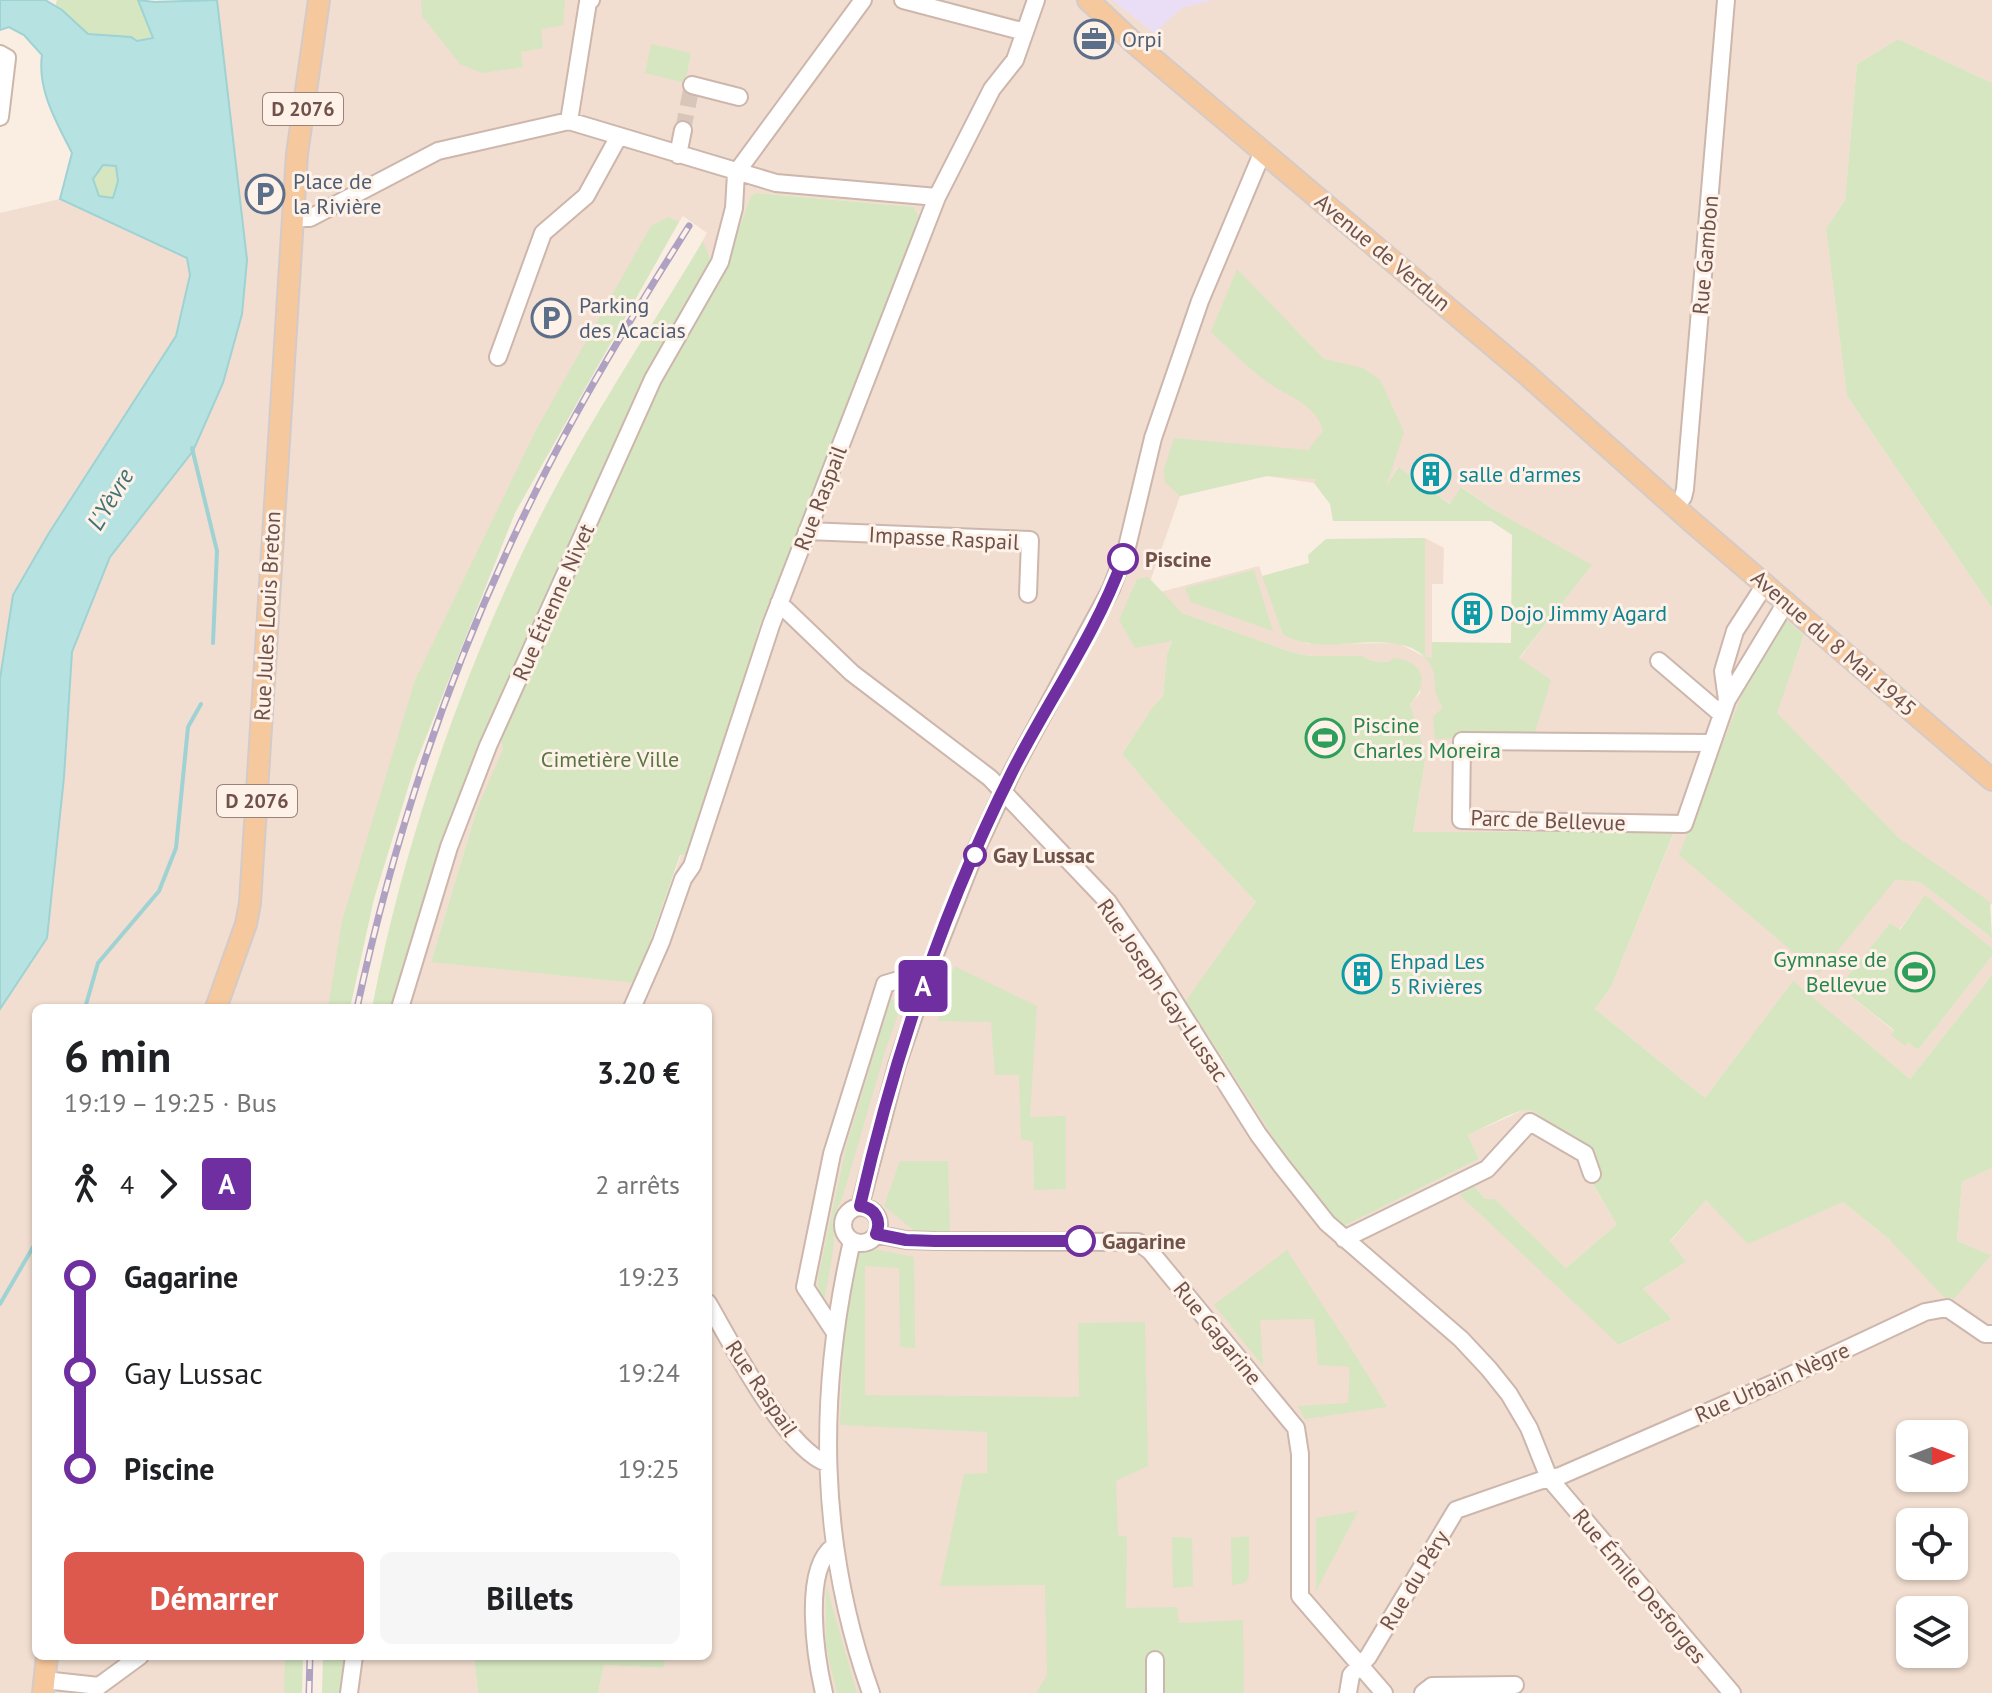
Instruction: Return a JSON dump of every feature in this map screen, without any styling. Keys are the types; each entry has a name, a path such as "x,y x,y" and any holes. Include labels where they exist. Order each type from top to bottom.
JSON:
{"main road":[{"name":"D 2076","path":"293,218 300,129 319,0"},
{"name":"Avenue de Verdun","path":"1088,0 1525,373 1676,507"},
{"name":"Rue Jules Louis Breton","path":"217,1004 246,924 250,903 293,218"},
{"name":"Avenue du 8 Mai 1945","path":"1676,507 1992,780"},
{"path":"43,1686 46,1660"}],"street":[{"path":"736,173 863,0"},
{"path":"903,0 1025,32"},
{"name":"Rue Raspail","path":"634,1004 661,942 683,879 692,866 779,603 937,197 992,89 1015,60 1036,0"},
{"name":"Rue Gambon","path":"1676,507 1685,489 1726,0"},
{"path":"569,121 590,1"},
{"path":"0,117 4,56"},
{"path":"692,85 739,97"},
{"path":"293,218 310,218 438,151 569,121 776,183 937,197"},
{"path":"678,155 683,130"},
{"path":"498,357 543,233 586,196 619,136"},
{"path":"860,1206 897,1065 929,971 976,850 1004,791 1111,589 1127,547 1153,438 1200,301 1263,151"},
{"name":"Rue Étienne Nivet","path":"401,1004 449,847 488,746 653,379 720,262 734,208 736,173"},
{"name":"Impasse Raspail","path":"807,531 1030,540 1028,594"},
{"name":"Parc de Bellevue","path":"1724,707 1723,671 1735,631 1766,583"},
{"name":"Parc de Bellevue","path":"1711,743 1462,741 1461,820 1684,824 1724,707 1787,601"},
{"name":"Rue Joseph Gay-Lussac","path":"779,603 852,673 990,778 1108,902 1258,1134 1327,1223 1461,1339 1489,1369 1509,1394 1529,1428 1549,1478"},
{"path":"1659,661 1724,707"},
{"path":"834,1331 805,1287 832,1154 885,984 929,971"},
{"path":"1344,1239 1487,1169 1530,1122 1585,1154 1592,1174"},
{"path":"866,1207 875,1214 879,1224 876,1234 863,1243 852,1241 845,1234 842,1223 850,1210 866,1207"},
{"name":"Rue Gagarine","path":"876,1234 906,1240 935,1241 1138,1242 1150,1251 1296,1428 1300,1454 1300,1596 1384,1693"},
{"path":"852,1241 834,1331 827,1463 833,1547 853,1643 871,1693"},
{"name":"Rue Urbain Nègre","path":"1549,1478 1560,1476 1774,1383 1925,1312 1947,1308 1985,1334 1992,1334"},
{"name":"Rue Raspail","path":"712,1310 790,1434 817,1460 827,1463"},
{"name":"Rue du Péry","path":"1348,1693 1351,1675 1361,1666 1456,1510 1549,1478"},
{"name":"Rue Émile Desforges","path":"1549,1478 1732,1693"},
{"path":"824,1693 812,1626 820,1564 825,1553 833,1547"},
{"path":"43,1686 99,1686 135,1660"},
{"path":"349,1693 353,1660"},
{"path":"1155,1660 1155,1693"},
{"path":"1423,1693 1432,1686 1515,1685"}],"shaded area":[{"path":"217,0 1992,0 1992,83 1898,39 1857,64 1845,200 1826,229 1847,396 1992,608 1992,905 1899,838 1776,713 1804,636 1742,695 1895,880 1920,882 1992,938 1992,948 1925,896 1899,930 1890,923 1839,987 1894,1031 1892,1035 1905,1045 1908,1041 1918,1050 1992,956 1992,975 1910,1079 1793,982 1705,1098 1595,1009 1611,987 1674,833 1413,832 1426,755 1410,704 1421,692 1389,662 1370,661 1362,656 1294,653 1182,613 1167,654 1163,696 1122,754 1256,902 1286,1157 1344,1226 1479,1159 1468,1135 1526,1109 1539,1112 1580,1164 1617,1224 1566,1268 1495,1199 1485,1199 1473,1185 1461,1195 1620,1345 1672,1319 1642,1290 1686,1262 1670,1242 1706,1200 1748,1243 1843,1202 1889,1239 1991,1255 1957,1241 1962,1182 1992,1168 1992,1693 598,1693 604,1665 663,1668 666,1660 712,1660 712,1004 379,1004 588,445 707,233 683,216 613,321 550,430 447,651 341,1004 32,1004 32,1660 292,1660 291,1693 0,1693 0,1009 47,938 64,777 72,652 110,557 193,451 223,383 242,314 247,260","holes":["756,193 914,207 921,220 758,630 745,690 690,856 681,855 647,956 431,962 477,809 724,268 751,196","1397,467 1451,504 1462,487 1496,511 1591,566 1519,659 1432,658 1432,584 1443,584 1444,548 1425,538 1425,657 1398,643 1308,644 1283,635 1259,566 1145,596 1180,496 1267,476 1314,483 1317,479 1384,492"]},
{"path":"1112,0 1214,0 1182,8 1154,33"},
{"path":"60,199 187,258 190,275 176,336 13,594 0,679 0,213"},
{"path":"330,1660 474,1660 478,1693 330,1693"}],"green space":[{"path":"57,0 138,0 153,39 137,41 131,37 88,34 55,7"},
{"path":"421,0 565,0 563,25 541,29 543,48 521,52 523,67 482,73 460,64 422,16"},
{"path":"1898,39 1992,83 1992,608 1847,396 1826,229 1845,200 1857,64"},
{"path":"651,44 691,53 685,83 645,73"},
{"path":"103,165 116,165 118,181 113,198 98,196 93,179"},
{"name":"Cimetière Ville","path":"756,193 914,207 921,220 758,630 745,690 691,856 680,855 636,983 431,962 477,809 503,749 501,739 658,381 724,268 751,196"},
{"path":"669,217 679,222 515,513 415,765 374,899 351,1004 329,1004 342,921 415,680 536,430 651,226"},
{"path":"703,241 711,261 642,385 482,736 393,1004 373,1004 400,887 456,710 529,539 613,388"},
{"path":"1237,269 1324,359 1363,368 1380,380 1404,432 1386,487 1398,467 1450,504 1461,487 1496,511 1592,565 1519,658 1551,680 1534,735 1435,739 1433,717 1443,707 1436,695 1432,667 1428,661 1404,645 1371,642 1321,644 1301,642 1283,635 1262,576 1309,563 1308,555 1326,539 1425,538 1425,657 1432,658 1432,642 1511,643 1512,535 1491,521 1333,521 1330,504 1314,483 1316,479 1267,476 1180,496 1165,482 1164,469 1174,438 1308,450 1323,431 1314,413 1263,379 1211,332"},
{"path":"1254,570 1273,631 1191,602 1185,588"},
{"path":"1148,577 1182,613 1294,653 1362,656 1371,661 1389,662 1393,658 1417,668 1422,681 1410,704 1426,755 1413,832 1674,832 1611,987 1595,1009 1705,1098 1793,981 1910,1079 1992,975 1992,1168 1962,1182 1957,1241 1991,1255 1954,1299 1944,1297 1889,1239 1843,1202 1748,1244 1706,1200 1670,1241 1686,1262 1643,1289 1672,1319 1619,1345 1460,1195 1473,1185 1485,1199 1495,1199 1566,1268 1617,1224 1562,1139 1549,1123 1526,1110 1468,1135 1479,1159 1344,1226 1286,1157 1186,1001 1256,902 1122,754 1163,696 1167,654 1172,641 1135,648 1119,620 1137,579"},
{"path":"1786,620 1804,635 1777,713 1899,838 1990,902 1992,938 1920,882 1895,880 1819,974 1679,855 1742,695"},
{"name":"Gymnase de Bellevue","path":"1925,895 1992,948 1992,956 1918,1050 1908,1042 1905,1046 1891,1035 1894,1030 1839,987 1890,923 1900,930"},
{"path":"954,966 1037,1006 1030,1117 1066,1116 1066,1189 1034,1190 1033,1142 1021,1139 1019,1075 995,1075 991,1022 938,1021"},
{"path":"905,996 836,1212 824,1301 819,1293 818,1278 847,1143 890,1001"},
{"path":"900,1161 948,1161 950,1233 917,1233 884,1206"},
{"path":"874,1249 914,1257 915,1348 900,1347 899,1268 865,1266 865,1395 1079,1397 1078,1323 1145,1322 1148,1466 1116,1481 1118,1535 1127,1537 1126,1608 1177,1607 1179,1623 1243,1620 1244,1693 1036,1693 1047,1675 1045,1585 940,1586 964,1474 987,1473 987,1432 840,1425 844,1327 859,1252"},
{"path":"1287,1250 1387,1407 1305,1419 1298,1406 1348,1403 1350,1367 1318,1365 1314,1319 1260,1320 1263,1366 1214,1305"},
{"path":"1358,1511 1316,1591 1316,1518"},
{"path":"1249,1536 1249,1577 1245,1583 1232,1585 1231,1538"},
{"path":"1172,1537 1192,1538 1193,1586 1173,1588"},
{"path":"826,1585 857,1693 837,1693 826,1646"},
{"path":"285,1660 303,1660 302,1693 284,1693"},
{"path":"323,1660 346,1660 344,1693 322,1693"},
{"path":"474,1660 666,1660 663,1668 604,1665 598,1693 478,1693"}],"water":[{"name":"L'Yèvre","path":"0,0 45,0 62,10 88,34 131,37 137,41 153,38 138,0 217,0 247,260 242,314 223,383 193,451 110,557 72,652 64,777 47,938 0,1009 0,679 13,595 49,533 176,336 190,275 187,258 60,199 72,153 45,93 42,55 24,35 9,27 0,30","holes":["103,165 116,166 118,181 113,198 99,196 93,179"]}],"waterway":[{"path":"192,448 217,551 213,643"},
{"path":"86,1004 98,963 159,891 176,848 188,727 201,704"},
{"path":"0,1304 32,1249"}],"tunnel":[{"path":"683,130 692,85"}],"railway":[{"path":"358,1004 408,812 476,622 568,429 689,226"},
{"path":"309,1693 310,1660"}],"bus line":[{"name":"A","path":"1080,1241 906,1240 876,1234 878,1219 871,1210 860,1206 897,1065 976,850 1013,770 1094,622 1123,559"}],"place":[{"name":"Orpi","path":"1094,39"},
{"name":"Place de la Rivière","path":"265,194"},
{"name":"Parking des Acacias","path":"551,318"},
{"name":"salle d'armes","path":"1431,474"},
{"name":"Piscine","path":"1123,559"},
{"name":"Dojo Jimmy Agard","path":"1472,613"},
{"name":"Piscine Charles Moreira","path":"1325,738"},
{"name":"Gay Lussac","path":"975,855"},
{"name":"Gymnase de Bellevue","path":"1915,972"},
{"name":"Ehpad Les 5 Rivières","path":"1362,974"},
{"name":"Gagarine","path":"1080,1241"}]}
